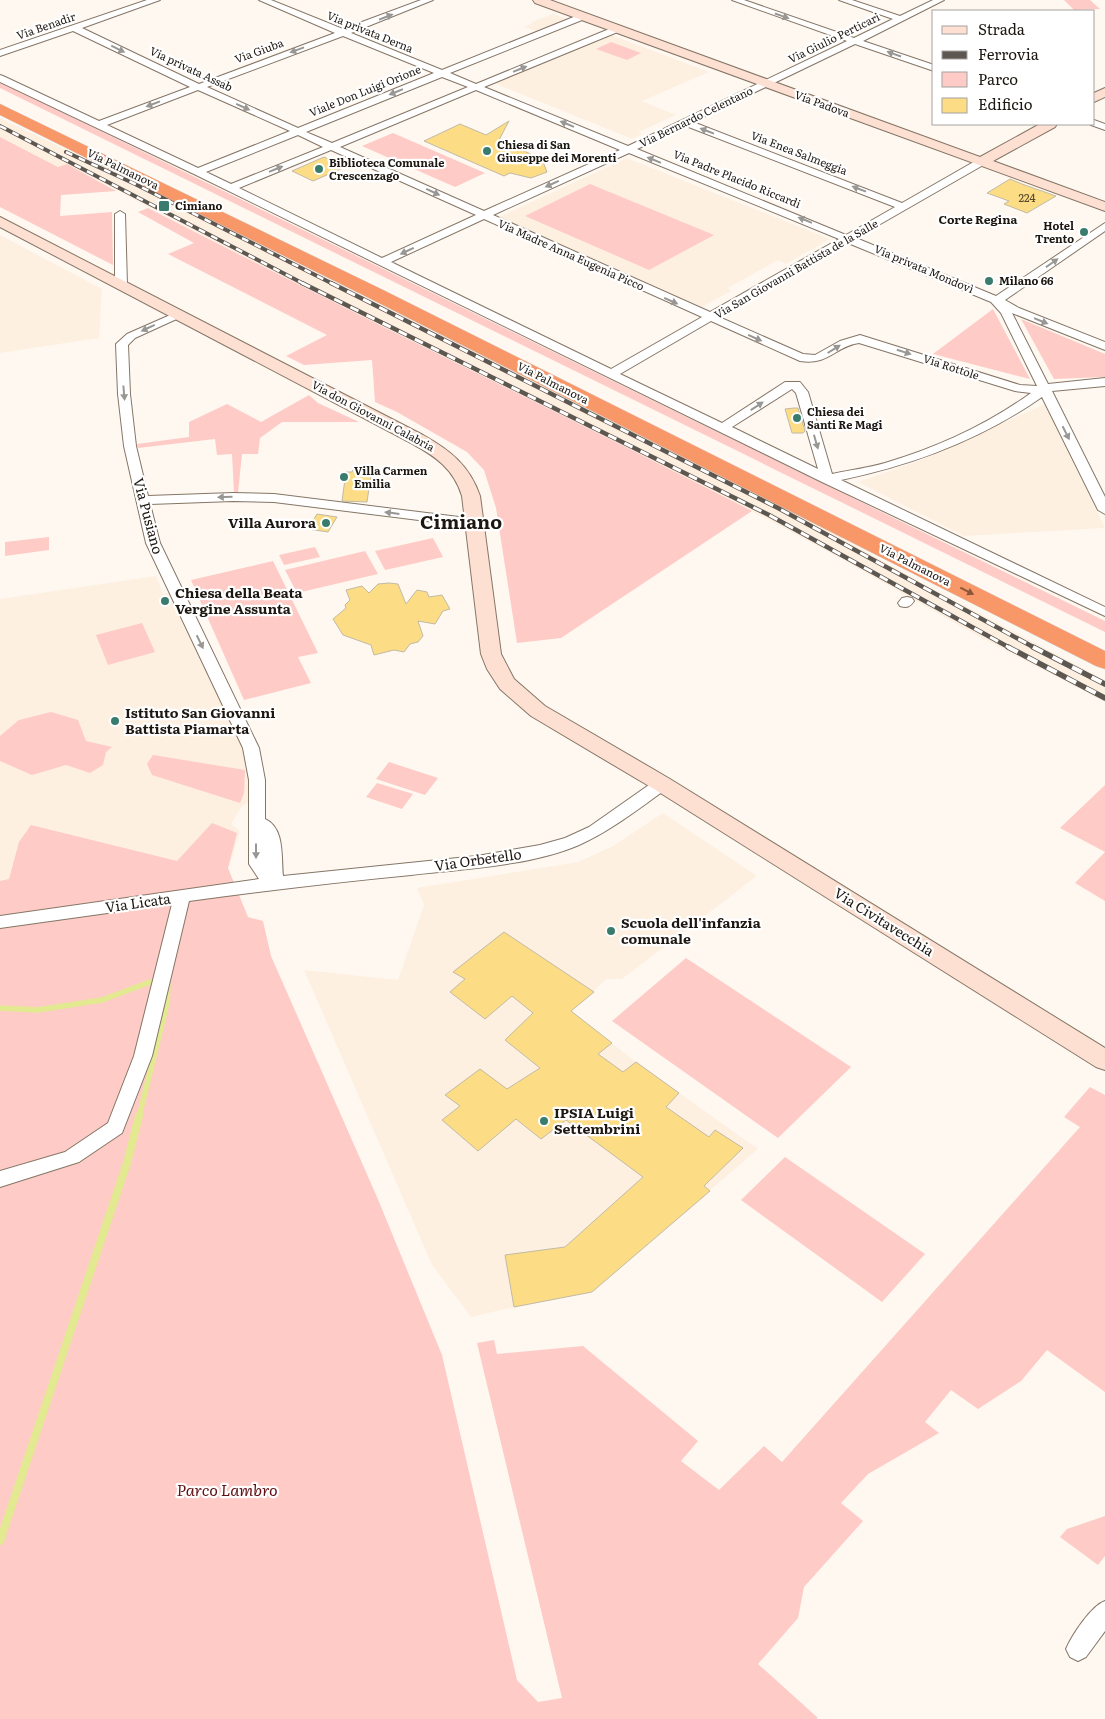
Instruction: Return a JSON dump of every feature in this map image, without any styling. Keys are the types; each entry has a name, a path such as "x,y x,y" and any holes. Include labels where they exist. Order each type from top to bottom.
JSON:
{"highway":[{"name":"Via Palmanova","path":"0,96 1105,643"},
{"name":"Via Palmanova","path":"0,108 358,285 1105,661"}],"street":[{"name":"Via Benadir","path":"0,53 156,0"},
{"name":"Via privata Derna","path":"263,0 442,74"},
{"name":"Via Giuba","path":"98,125 429,0"},
{"name":"Via Padova","path":"539,0 1105,207"},
{"path":"736,0 932,67"},
{"path":"843,0 900,19"},
{"name":"Via Giulio Perticari","path":"765,84 940,0"},
{"name":"Viale Don Luigi Orione","path":"198,172 584,16"},
{"name":"Via privata Assab","path":"74,28 298,132"},
{"path":"231,188 617,29"},
{"name":"Viale Don Luigi Orione","path":"442,74 475,87"},
{"path":"0,78 198,172 827,479 1105,612"},
{"name":"Via Bernardo Celentano","path":"382,262 629,149 765,84"},
{"name":"Via Padre Placido Riccardi","path":"475,87 850,238"},
{"name":"Via Enea Salmeggia","path":"684,122 904,207"},
{"path":"982,162 1048,125"},
{"name":"Viale Don Luigi Orione","path":"298,132 332,146"},
{"name":"Via Madre Anna Eugenia Picco","path":"332,146 710,318 794,355 811,360"},
{"name":"Via San Giovanni Battista de la Salle","path":"611,374 982,162"},
{"path":"120,214 121,285"},
{"name":"Via don Giovanni Calabria","path":"0,221 349,403 442,454 459,469 466,480 471,496 490,648 495,666 503,679 521,698 538,711 662,784"},
{"path":"1105,226 997,300 1006,312 1105,510"},
{"name":"Via privata Mondovì","path":"850,238 997,300 1015,310 1105,346"},
{"name":"Via Pusiano","path":"178,315 128,337 121,345 128,432 150,534 158,558 251,748 257,774 257,864 262,874 275,883"},
{"path":"811,360 844,343 857,339"},
{"name":"Via Rottole","path":"857,339 866,340 1015,387 1036,390 1042,383"},
{"path":"1042,383 1066,385 1105,382"},
{"path":"827,479 892,464 941,445 1021,406 1042,383"},
{"path":"722,428 789,385 796,385 802,392 827,479"},
{"path":"142,500 233,497 274,498 475,523"},
{"name":"Via Orbetello","path":"275,883 477,862 548,849 571,842 595,831 662,784"},
{"name":"Via Civitavecchia","path":"662,784 1105,1060"},
{"name":"Via Licata","path":"0,922 275,883"},
{"path":"0,1179 49,1166 72,1157 115,1128 143,1056 182,897"},
{"path":"1078,1649 1105,1612"}],"shaded area":[{"path":"553,14 567,19 536,31 524,27 533,23 531,22"},
{"path":"611,35 709,72 642,101 676,115 639,132 642,134 632,139 494,83"},
{"path":"0,118 106,168 799,514 927,586 1105,680 1105,702 980,637 752,511 543,405 263,267 67,164 59,167 0,137"},
{"path":"627,158 830,239 786,264 778,260 728,288 731,291 702,307 499,217"},
{"path":"0,235 102,289 99,338 0,353"},
{"path":"1045,404 1105,528 964,536 858,482 921,460"},
{"name":"Istituto San Giovanni Battista Piamarta","path":"156,576 163,594 168,593 248,759 251,801 242,806 231,824 239,830 239,834 229,867 0,892 0,599"},
{"name":"IPSIA Luigi Settembrini","path":"663,813 757,876 622,979 607,979 571,1011 636,1062 758,1149 592,1292 471,1317 432,1265 304,970 398,980 424,905 417,888 578,862 613,846"}],"green space":[{"path":"1064,0 1090,0 1100,9 1074,10"},
{"path":"611,42 641,53 627,60 596,49"},
{"path":"0,82 1105,621 1105,632 0,88"},
{"path":"393,133 485,173 455,187 362,146"},
{"path":"0,137 58,167 67,164 116,191 61,195 60,216 112,212 113,265 0,207"},
{"path":"590,184 714,235 649,270 525,216"},
{"path":"148,208 752,511 561,638 517,643 496,508 484,470 467,452 397,412 375,402 372,360 304,365 286,356 327,335 168,254 194,243 138,212"},
{"path":"993,309 1030,379 933,354"},
{"path":"1021,319 1105,354 1105,377 1054,379"},
{"path":"309,395 318,403 359,422 282,422 260,438 258,454 242,454 238,493 234,493 232,454 217,455 215,439 138,448 137,444 189,437 189,422 227,404 261,422"},
{"path":"49,537 49,550 5,556 5,542"},
{"path":"433,538 443,557 385,570 375,551"},
{"path":"315,547 320,557 284,565 279,555"},
{"path":"365,551 378,574 297,593 285,570"},
{"path":"273,561 318,653 298,657 311,683 244,700 191,580"},
{"path":"142,623 155,652 108,665 96,635"},
{"path":"51,712 78,720 86,741 112,747 106,752 103,765 90,773 66,765 32,775 0,761 0,736 19,720"},
{"path":"153,755 245,770 244,793 240,803 152,775 147,764"},
{"path":"389,762 438,778 425,795 376,779"},
{"path":"377,783 413,794 402,809 366,797"},
{"path":"1105,785 1105,852 1060,828"},
{"name":"Parco Lambro","path":"212,823 237,833 228,868 248,917 263,921 271,956 377,1197 442,1355 517,1680 538,1702 562,1698 477,1343 494,1340 497,1354 583,1346 698,1441 681,1461 719,1490 764,1446 782,1462 1080,1127 1064,1117 1090,1087 1105,1095 1105,1392 1047,1350 1021,1381 978,1409 951,1390 925,1422 939,1433 868,1474 841,1503 863,1521 804,1587 798,1618 758,1664 818,1718 0,1719 0,881 9,879 19,842 31,825 177,861"},
{"path":"1105,852 1105,901 1075,883"},
{"path":"686,958 851,1067 778,1138 612,1021"},
{"path":"785,1157 925,1254 882,1302 741,1200"},
{"path":"1105,1516 1105,1556 1098,1565 1060,1537 1067,1529"}],"building":[{"name":"Chiesa di San Giuseppe dei Morenti","path":"509,121 499,140 542,159 547,172 531,178 510,173 504,176 424,141 460,124 486,135"},
{"name":"Biblioteca Comunale Crescenzago","path":"324,157 345,167 313,181 292,171"},
{"path":"1010,179 1056,196 1027,213 1004,204 1009,201 987,193"},
{"name":"Chiesa dei Santi Re Magi","path":"798,408 805,431 803,433 792,433 785,409"},
{"name":"Villa Carmen Emilia","path":"354,468 372,468 367,502 342,501 346,472 352,472"},
{"name":"Villa Aurora","path":"317,514 337,517 328,532 308,529"},
{"path":"378,584 398,584 406,604 417,590 427,592 429,597 442,595 450,609 443,611 435,624 418,621 423,636 418,642 410,644 404,652 394,650 374,655 371,645 343,635 333,619 346,608 345,605 350,600 346,590 362,586 369,593"},
{"path":"504,932 594,992 571,1011 612,1043 598,1054 623,1072 636,1062 679,1093 666,1107 709,1137 715,1130 743,1148 704,1186 710,1191 592,1292 514,1307 505,1255 565,1247 643,1177 566,1120 541,1139 516,1119 478,1151 442,1120 460,1106 445,1095 480,1069 507,1089 540,1068 505,1040 533,1013 512,996 485,1019 450,992 465,979 453,972"}],"waterway":[{"path":"0,1008 37,1010 102,1000 150,982"},
{"path":"139,1117 167,1003 168,984"},
{"path":"0,1541 127,1163 139,1116"}],"railway":[{"path":"0,126 304,284"},
{"path":"66,152 135,184 333,284"},
{"path":"331,283 778,508 1035,648"},
{"path":"304,284 769,515 1010,648"},
{"path":"1008,647 1105,698"},
{"path":"1033,647 1105,684"}],"place":[{"name":"Chiesa di San Giuseppe dei Morenti","path":"487,151"},
{"name":"Biblioteca Comunale Crescenzago","path":"319,169"},
{"name":"Cimiano","path":"164,206"},
{"name":"Hotel Trento","path":"1084,232"},
{"name":"Milano 66","path":"989,281"},
{"name":"Chiesa dei Santi Re Magi","path":"797,418"},
{"name":"Villa Carmen Emilia","path":"344,477"},
{"name":"Villa Aurora","path":"326,523"},
{"name":"Chiesa della Beata Vergine Assunta","path":"165,601"},
{"name":"Istituto San Giovanni Battista Piamarta","path":"115,721"},
{"name":"Scuola dell'infanzia comunale","path":"611,931"},
{"name":"IPSIA Luigi Settembrini","path":"544,1121"}],"district":[{"name":"Corte Regina","path":"978,220"},
{"name":"Cimiano","path":"461,522"}]}
